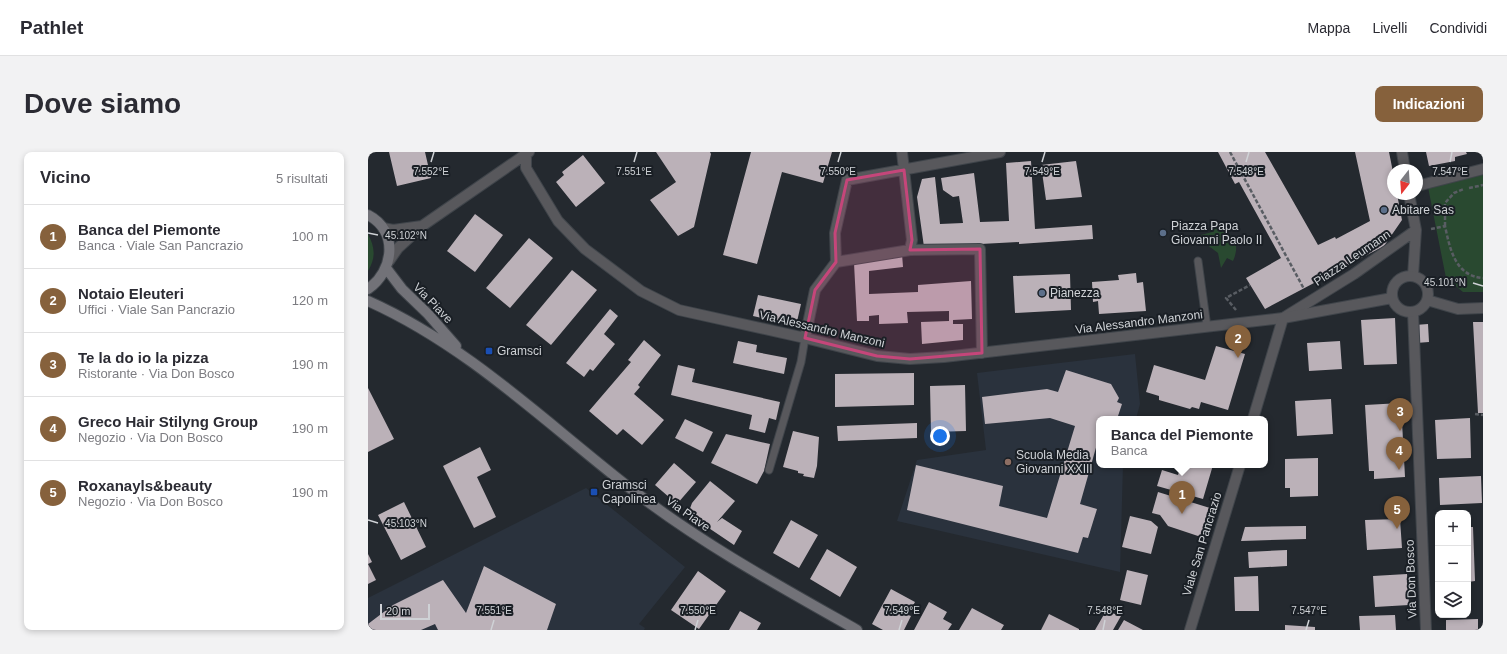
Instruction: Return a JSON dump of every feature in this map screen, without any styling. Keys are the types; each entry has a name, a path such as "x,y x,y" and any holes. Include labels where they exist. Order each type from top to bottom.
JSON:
{"main road":[{"path":"368,215 383,228 388,238 390,249 388,265 376,283 368,289"},
{"name":"Via Piave","path":"388,265 402,289 428,314 462,354"},
{"name":"Via Piave","path":"368,302 412,323 462,354 634,491 706,543 857,630"}],"street":[{"path":"902,152 912,240 910,250"},
{"path":"805,338 814,290 836,262 835,233 847,180 1000,152"},
{"path":"1402,152 1404,164"},
{"path":"388,265 398,248 422,226 527,153"},
{"name":"Via Alessandro Manzoni","path":"527,153 526,168 533,182 558,221 585,249 641,292 679,310 878,356 917,358 982,353 1283,318"},
{"path":"1423,184 1483,168"},
{"path":"1410,200 1416,230 1413,276"},
{"path":"383,228 393,230 422,226"},
{"name":"Piazza Leumann","path":"1283,318 1354,274 1416,230"},
{"path":"836,262 910,250 980,249 982,353"},
{"path":"1413,276 1424,282 1427,288 1427,300 1420,309 1412,312 1404,311 1398,308 1392,298 1393,287 1401,278 1413,276"},
{"path":"1255,416 1283,318 1392,298"},
{"path":"1427,300 1458,309 1483,308"},
{"name":"Via Don Bosco","path":"1412,312 1426,630"},
{"name":"Viale San Pancrazio","path":"1190,630 1239,468"}],"lane":[{"path":"1198,261 1207,327"},
{"path":"769,470 801,362 805,338"}],"path":[{"path":"1230,152 1304,289"},
{"path":"1483,185 1461,190 1448,198 1444,208 1445,226 1449,247 1461,269 1470,276 1483,278"},
{"path":"1431,229 1445,226"},
{"path":"1237,311 1226,298 1250,285"},
{"path":"1475,414 1483,415"}],"highlighted area":[{"path":"904,170 912,240 910,250 980,249 982,353 910,359 877,356 805,338 815,290 836,262 835,233 847,180"}],"shaded area":[{"name":"Scuola Media Giovanni XXIII","path":"1135,354 1140,404 1137,416 1096,416 1096,468 1123,468 1120,572 897,521 917,460 986,450 977,373"},
{"path":"586,488 685,567 639,624 645,628 644,630 368,630 368,598"}],"green space":[{"path":"1483,174 1483,292 1463,292 1446,278 1428,187"},
{"path":"1211,227 1229,234 1235,242 1236,248 1233,261 1227,258 1221,268 1218,253 1202,241 1201,235 1212,232"},
{"path":"368,234 374,252 371,266 368,271"}],"building":[{"path":"389,152 425,152 431,178 397,186"},
{"path":"656,152 710,152 711,154 694,227 678,236 650,200 676,182"},
{"path":"751,152 832,152 823,183 782,172 757,264 723,255"},
{"path":"1218,152 1265,152 1318,245 1335,237 1336,239 1370,221 1355,152 1389,152 1391,164 1387,164 1387,200 1398,200 1402,220 1384,246 1265,309 1246,278 1281,258 1239,182 1235,184"},
{"path":"1426,152 1466,152 1467,154 1455,157 1455,161 1429,166"},
{"path":"583,155 605,183 576,207 556,182 564,175 562,172"},
{"path":"1031,161 1035,229 1092,225 1093,239 1019,244 1019,242 924,247 917,197 922,179 935,177 940,224 963,223 959,196 953,197 943,190 941,178 974,173 980,222 1009,221 1006,163"},
{"path":"1076,161 1082,197 1046,200 1041,165"},
{"path":"475,214 503,235 475,272 447,251"},
{"path":"529,238 553,258 510,308 486,288"},
{"path":"902,254 903,267 869,271 869,294 918,292 918,285 971,281 972,319 953,320 953,324 963,324 963,340 922,344 921,322 949,321 949,311 907,312 908,323 879,324 879,315 869,316 869,321 857,321 854,263"},
{"path":"572,270 597,290 551,345 526,325"},
{"path":"1136,273 1137,283 1143,282 1146,311 1099,314 1098,301 1093,302 1092,282 1119,280 1118,275"},
{"name":"Pianezza","path":"1070,274 1071,310 1015,313 1013,276"},
{"path":"758,295 801,304 796,326 753,316"},
{"path":"610,309 618,316 604,334 615,344 593,371 590,369 584,377 566,363"},
{"path":"1395,318 1397,364 1364,365 1361,320"},
{"path":"1473,322 1483,322 1483,413 1478,413"},
{"path":"1428,324 1429,342 1416,343 1415,325"},
{"path":"644,340 661,355 638,385 640,387 634,394 664,420 642,445 623,429 617,435 589,411 631,362 628,360"},
{"path":"738,341 757,345 756,352 787,358 784,374 733,363"},
{"path":"1340,341 1342,369 1309,371 1307,343"},
{"path":"1216,346 1245,354 1228,410 1201,402 1199,409 1192,407 1190,409 1159,400 1159,396 1146,392 1154,365 1205,380"},
{"path":"678,365 695,369 692,382 780,402 776,420 769,418 765,433 749,429 752,415 671,395"},
{"path":"1066,370 1111,384 1119,398 1117,402 1122,404 1118,416 1096,416 1096,448 1080,504 1097,509 1088,538 1083,537 1078,553 907,510 916,465 1003,486 999,506 1047,518 1075,426 1050,418 985,424 982,397 1047,389 1058,392"},
{"path":"914,373 914,405 835,407 835,374"},
{"path":"965,385 966,431 931,432 930,386"},
{"path":"368,388 394,439 368,452"},
{"path":"1331,399 1333,434 1297,436 1295,401"},
{"path":"1401,403 1405,477 1374,479 1374,471 1369,471 1365,405"},
{"path":"1470,418 1471,458 1437,459 1435,420"},
{"path":"685,419 713,432 703,452 675,438"},
{"path":"917,423 917,438 838,441 837,426"},
{"path":"793,431 819,437 817,466 814,478 803,476 804,474 798,473 798,471 783,467"},
{"path":"726,434 770,444 764,471 757,484 711,463"},
{"path":"480,447 491,470 477,477 496,517 474,528 443,466"},
{"path":"1318,458 1318,496 1290,497 1290,488 1285,488 1285,459"},
{"path":"674,463 696,482 677,504 655,485"},
{"path":"1180,468 1212,468 1203,499 1157,486 1162,470 1178,475"},
{"path":"1481,476 1482,503 1440,505 1439,478"},
{"path":"710,481 735,501 717,522 722,518 742,531 734,545 688,514 692,503"},
{"path":"1158,492 1210,508 1201,537 1168,526 1160,515 1152,513"},
{"path":"404,502 426,547 401,560 378,515"},
{"path":"1130,516 1151,521 1158,527 1151,554 1122,547"},
{"path":"1400,519 1402,548 1367,550 1365,520"},
{"path":"791,520 818,535 799,568 773,553"},
{"path":"1306,526 1306,539 1241,541 1245,527"},
{"path":"1471,527 1473,527 1475,581 1471,582"},
{"path":"827,549 857,567 840,597 810,579"},
{"path":"1287,550 1287,566 1249,568 1248,552"},
{"path":"368,554 372,562 368,564"},
{"path":"368,564 376,580 368,584"},
{"path":"484,566 556,604 547,630 438,630 435,624 421,630 368,630 368,624 393,605 443,580 466,613"},
{"path":"1127,570 1148,575 1141,605 1120,600"},
{"path":"698,571 726,591 699,629 671,610"},
{"path":"1407,574 1409,605 1375,607 1373,576"},
{"path":"1258,576 1259,611 1235,611 1234,577"},
{"path":"891,589 915,602 908,615 911,616 904,630 883,630 872,624"},
{"path":"929,602 947,612 943,619 952,624 948,630 914,630"},
{"path":"972,608 1004,625 1001,630 959,630"},
{"path":"740,611 761,623 757,630 729,630"},
{"path":"1106,611 1121,616 1113,630 1095,630"},
{"path":"1049,614 1079,629 1079,630 1041,630"},
{"path":"1395,615 1396,630 1360,630 1359,616"},
{"path":"1478,619 1478,630 1446,630 1446,620"},
{"path":"1124,620 1143,630 1118,630"},
{"path":"1285,625 1315,627 1315,630 1285,630"}],"place":[{"name":"Abitare Sas","path":"1384,210"},
{"name":"Piazza Papa Giovanni Paolo II","path":"1163,233"},
{"name":"Pianezza","path":"1042,293"},
{"name":"Gramsci","path":"489,351"},
{"name":"Notaio Eleuteri","path":"1238,358"},
{"name":"Te la do io la pizza","path":"1400,431"},
{"name":"Scuola Media Giovanni XXIII","path":"1008,462"},
{"name":"Greco Hair Stilyng Group","path":"1399,470"},
{"name":"Gramsci Capolinea","path":"594,492"},
{"name":"Banca del Piemonte","path":"1182,514"},
{"name":"Roxanayls&beauty","path":"1397,529"}]}
